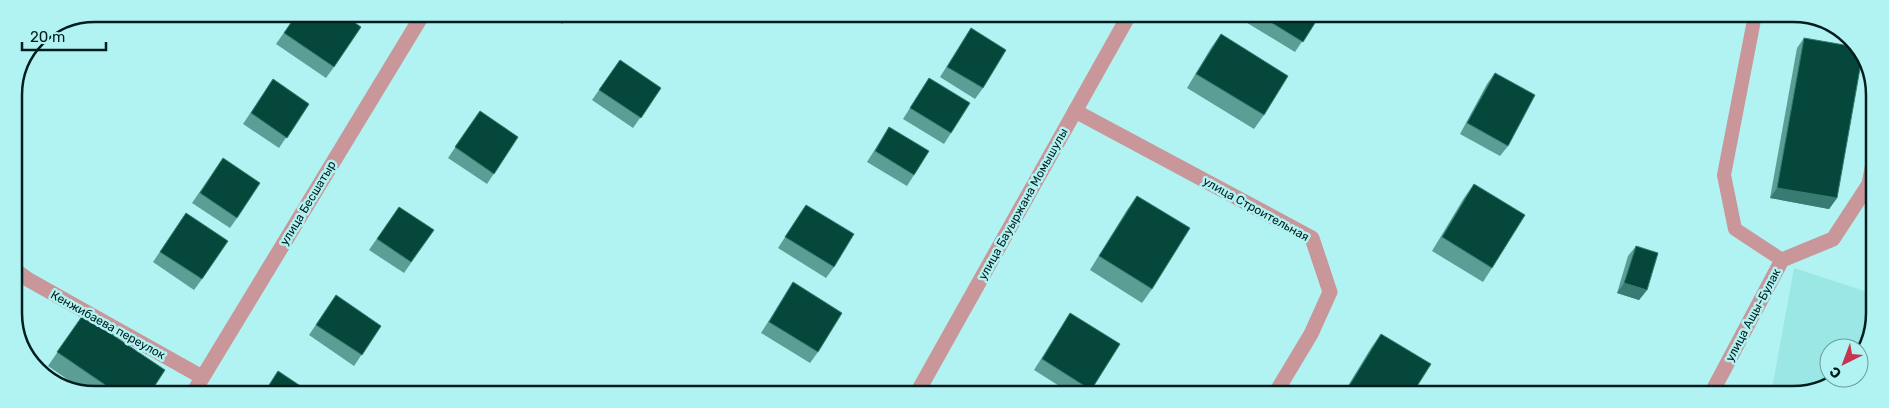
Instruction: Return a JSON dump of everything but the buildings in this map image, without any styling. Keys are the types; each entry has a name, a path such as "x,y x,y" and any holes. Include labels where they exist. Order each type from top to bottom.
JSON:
{"street":[{"name":"улица Бесшатыр","path":"197,386 418,22"},
{"name":"улица Бауыржана Момышулы","path":"921,386 1125,22"},
{"name":"улица Строительная","path":"1075,111 1312,238 1330,292 1311,334 1280,386"},
{"name":"улица Ащы-Булак","path":"1716,386 1782,260 1833,239 1866,189"},
{"name":"Кенжибаева переулок","path":"22,275 202,378"}],"lane":[{"path":"1754,22 1724,175 1735,229 1782,260"}],"shaded area":[{"path":"1794,268 1866,291 1865,327 1862,338 1819,338 1819,381 1794,386 1772,386"}]}
